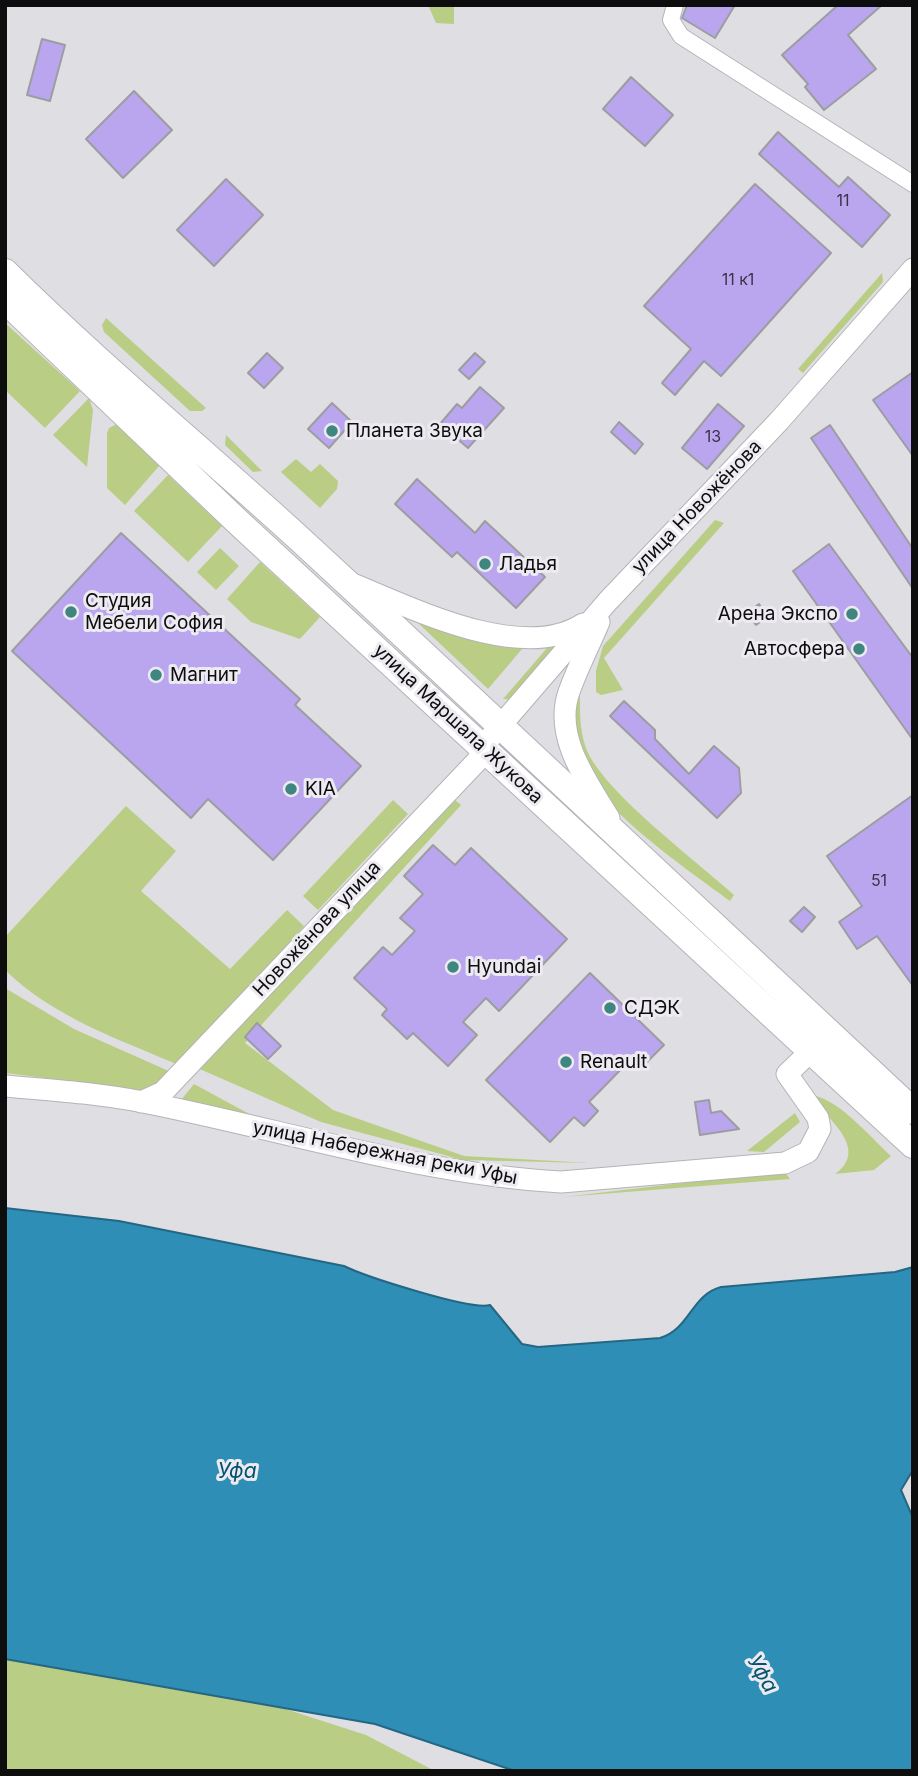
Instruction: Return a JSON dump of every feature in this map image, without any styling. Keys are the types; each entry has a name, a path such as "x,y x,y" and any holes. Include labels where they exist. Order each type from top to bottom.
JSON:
{"main road":[{"name":"улица Маршала Жукова","path":"5,272 75,341 344,580 615,829 913,1111"},
{"name":"улица Маршала Жукова","path":"5,300 239,523 911,1143"}],"street":[{"path":"675,5 671,20 681,36 913,184"},
{"name":"улица Новожёнова","path":"483,746 608,601 779,421 913,269"},
{"path":"344,580 458,624 496,634 538,640 563,636 583,625 608,601"},
{"path":"608,601 568,695 566,726 575,761 615,829"},
{"name":"Новожёнова улица","path":"141,1102 163,1092 478,760 483,746"},
{"name":"улица Набережная реки Уфы","path":"5,1086 141,1102 434,1166 525,1180 561,1182 785,1163 808,1152 820,1129 818,1118 787,1074 811,1051"}],"green space":[{"path":"428,5 454,5 454,24 436,23"},
{"path":"882,273 883,282 803,373 798,369"},
{"path":"106,318 206,408 202,411 190,411 104,332 102,325"},
{"path":"5,323 80,391 45,428 5,390"},
{"path":"89,398 93,410 87,467 53,435"},
{"path":"117,424 160,465 125,505 107,488 107,433 109,428"},
{"path":"226,435 262,471 253,472 225,445"},
{"path":"296,459 311,472 320,464 338,481 337,489 320,508 281,472"},
{"path":"168,475 222,526 188,562 134,511"},
{"path":"715,520 724,523 604,658 623,690 601,695 596,692 596,671 603,646"},
{"path":"220,548 239,566 216,590 197,572"},
{"path":"260,562 320,617 300,639 251,622 227,599"},
{"path":"417,622 491,640 528,642 488,689"},
{"path":"547,648 561,648 516,700 503,699"},
{"path":"580,689 582,734 595,765 610,784 652,825 734,895 730,901 644,836 602,796 587,776 579,758 575,734 572,693"},
{"path":"450,796 461,805 245,1043 333,1110 464,1156 591,1163 463,1160 321,1122 195,1067"},
{"path":"393,800 408,814 318,910 303,896"},
{"path":"126,806 176,851 141,891 230,969 287,910 304,926 179,1065 65,1014 24,987 5,970 5,937"},
{"path":"5,988 74,1029 171,1072 154,1088 141,1090 5,1073"},
{"path":"194,1084 266,1123 181,1100"},
{"path":"807,1095 829,1101 863,1128 891,1156 874,1170 835,1174 845,1164 847,1144 834,1123"},
{"path":"795,1113 800,1122 764,1152 747,1151"},
{"path":"784,1171 790,1179 564,1197"},
{"path":"5,1659 273,1705 366,1735 435,1771 5,1771"}],"water":[{"name":"Уфа","path":"5,1208 119,1221 344,1266 441,1298 490,1305 522,1344 538,1347 660,1338 678,1327 703,1297 721,1287 895,1272 913,1267 913,1470 901,1490 913,1518 913,1771 515,1771 375,1724 5,1659"}],"building":[{"path":"687,5 735,5 715,38 682,18"},
{"path":"838,5 882,5 848,35 876,69 824,110 805,87 808,84 782,55"},
{"path":"42,39 65,45 50,101 27,95"},
{"path":"631,77 673,115 645,146 603,109"},
{"path":"134,91 172,130 123,178 86,139"},
{"path":"778,132 839,187 848,177 890,215 862,247 759,154"},
{"path":"226,179 263,215 214,266 177,230"},
{"path":"755,184 831,253 721,376 704,361 675,395 662,383 691,349 644,306"},
{"path":"267,353 283,368 264,388 248,373"},
{"path":"475,353 485,362 469,379 459,370"},
{"path":"913,372 913,456 873,400"},
{"path":"480,387 504,408 468,448 440,424 457,404 462,408"},
{"path":"332,403 352,422 329,448 308,429"},
{"path":"718,404 744,426 707,469 682,448"},
{"path":"619,422 643,444 635,454 611,432"},
{"path":"830,425 913,549 913,589 811,438"},
{"path":"417,479 475,533 485,521 545,577 516,608 457,552 452,557 395,504"},
{"name":"Магнит","path":"121,533 300,699 295,705 361,766 273,860 208,799 191,818 12,651"},
{"name":"Арена Экспо","path":"829,544 913,658 913,740 793,571"},
{"path":"759,604 767,617 756,625 747,613"},
{"path":"624,701 655,730 655,739 689,774 714,746 739,768 741,793 717,818 610,716"},
{"path":"913,795 913,986 877,936 857,949 839,922 862,906 827,856"},
{"name":"Hyundai","path":"433,845 455,865 471,848 567,939 499,1011 486,998 463,1022 477,1035 448,1066 413,1033 407,1039 382,1015 387,1009 354,978 383,947 392,955 415,931 400,918 423,894 404,876"},
{"path":"804,907 815,917 802,932 790,921"},
{"name":"Renault","path":"590,973 664,1045 643,1066 633,1057 589,1102 598,1111 584,1126 574,1117 550,1142 486,1080"},
{"path":"257,1023 281,1046 268,1059 245,1037"},
{"path":"709,1100 711,1113 721,1111 739,1129 700,1135 695,1102"}],"place":[{"name":"Планета Звука","path":"332,431"},
{"name":"Ладья","path":"485,564"},
{"name":"Студия Мебели София","path":"71,612"},
{"name":"Арена Экспо","path":"852,614"},
{"name":"Автосфера","path":"859,649"},
{"name":"Магнит","path":"156,675"},
{"name":"KIA","path":"291,789"},
{"name":"Hyundai","path":"453,967"},
{"name":"СДЭК","path":"610,1008"},
{"name":"Renault","path":"566,1062"}]}
